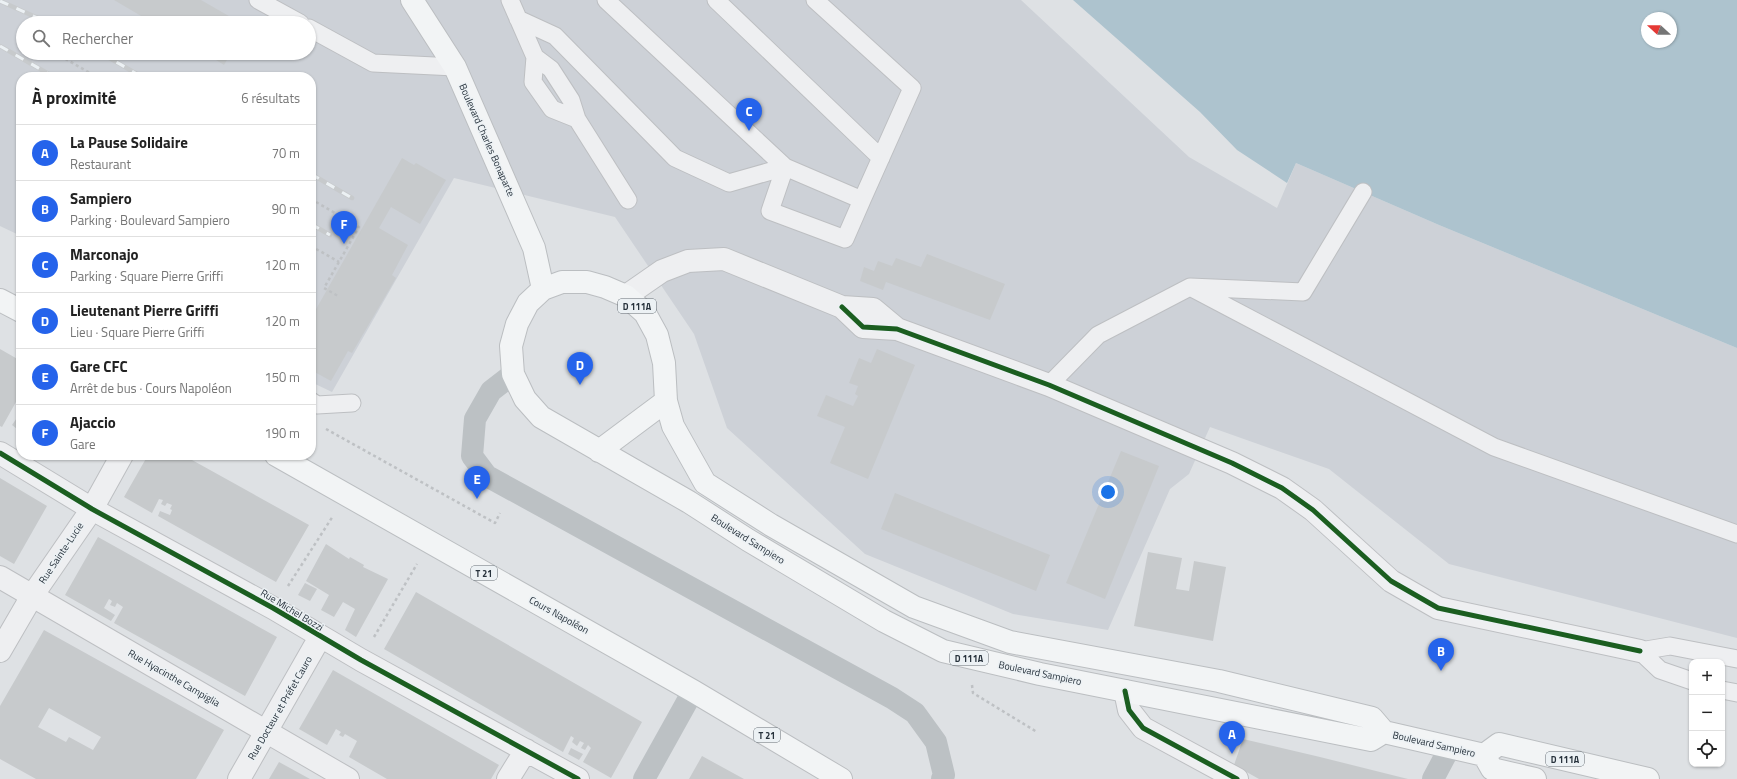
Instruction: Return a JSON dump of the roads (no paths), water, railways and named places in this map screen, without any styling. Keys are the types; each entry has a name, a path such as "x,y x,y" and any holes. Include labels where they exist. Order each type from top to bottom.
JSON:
{"main road":[{"name":"Boulevard Charles Bonaparte","path":"412,0 455,67 534,248 543,289"},
{"name":"D 111A","path":"599,450 541,418 525,399 513,374 511,346 517,324 528,303 543,289 562,282 587,282 605,287 626,296 645,313 657,335 664,363 666,401"},
{"path":"0,300 16,308"},
{"path":"513,374 491,391 475,419 472,456 487,476 898,702 915,713 936,742 944,774 942,779"},
{"path":"599,450 666,401"},
{"name":"Boulevard Sampiero","path":"666,401 673,426 679,440 705,483 771,525 914,607 1010,642 1219,681 1372,718 1384,732 1484,755 1492,769 1535,779"},
{"name":"Boulevard Sampiero","path":"599,450 689,502 748,540 884,622 943,651 971,659 1125,691 1372,740 1384,732"},
{"name":"Cours Napoléon","path":"285,460 693,691 841,779"},
{"path":"644,779 693,691"},
{"name":"Boulevard Sampiero","path":"1484,755 1499,744 1648,779"},
{"path":"1433,779 1450,747"}],"street":[{"path":"626,296 662,271 688,261 724,259 842,307 863,327 897,329 1049,385 1232,463 1282,488 1313,510 1391,581 1438,608 1640,651"},
{"name":"Rue Michel Bozzi","path":"0,453 92,509 273,608 361,660 578,779"},
{"name":"Rue Sainte-Lucie","path":"0,651 32,596 92,509 119,460"},
{"name":"Rue Hyacinthe Campiglia","path":"0,577 348,779"},
{"name":"Rue Docteur et Préfet Cauro","path":"239,779 320,637"},
{"path":"1125,691 1130,710 1143,728 1237,779"},
{"path":"508,779 526,750"}],"lane":[{"path":"258,0 287,16"},
{"path":"510,0 535,57 532,82 552,108 576,119 628,200"},
{"path":"606,0 785,167 862,200"},
{"path":"716,0 881,158"},
{"path":"785,167 770,211 845,239 912,88 815,0"},
{"path":"518,19 555,36 675,158 729,183 785,167"},
{"path":"316,32 373,63 455,67"},
{"path":"1049,385 1098,335 1190,287 1303,292 1363,192"},
{"path":"1190,287 1494,447 1737,534"},
{"path":"316,404 352,403"},
{"path":"1640,651 1670,646 1737,659"},
{"path":"1640,651 1660,670 1689,680"},
{"path":"1725,691 1737,693"}],"water":[{"path":"1073,0 1737,0 1737,348 1439,225 1296,163 1287,183 1237,150 1200,112"}],"railway":[{"path":"0,1 33,16"},
{"path":"0,46 16,55"},
{"path":"24,60 45,72"},
{"path":"113,60 133,72"},
{"path":"316,177 352,198"},
{"path":"316,227 330,235"}],"place":[{"name":"Marconajo","path":"749,131"},
{"name":"Ajaccio","path":"344,244"},
{"name":"Lieutenant Pierre Griffi","path":"580,385"},
{"name":"Gare CFC","path":"477,499"},
{"name":"Sampiero","path":"1441,671"},
{"name":"La Pause Solidaire","path":"1232,754"}]}
